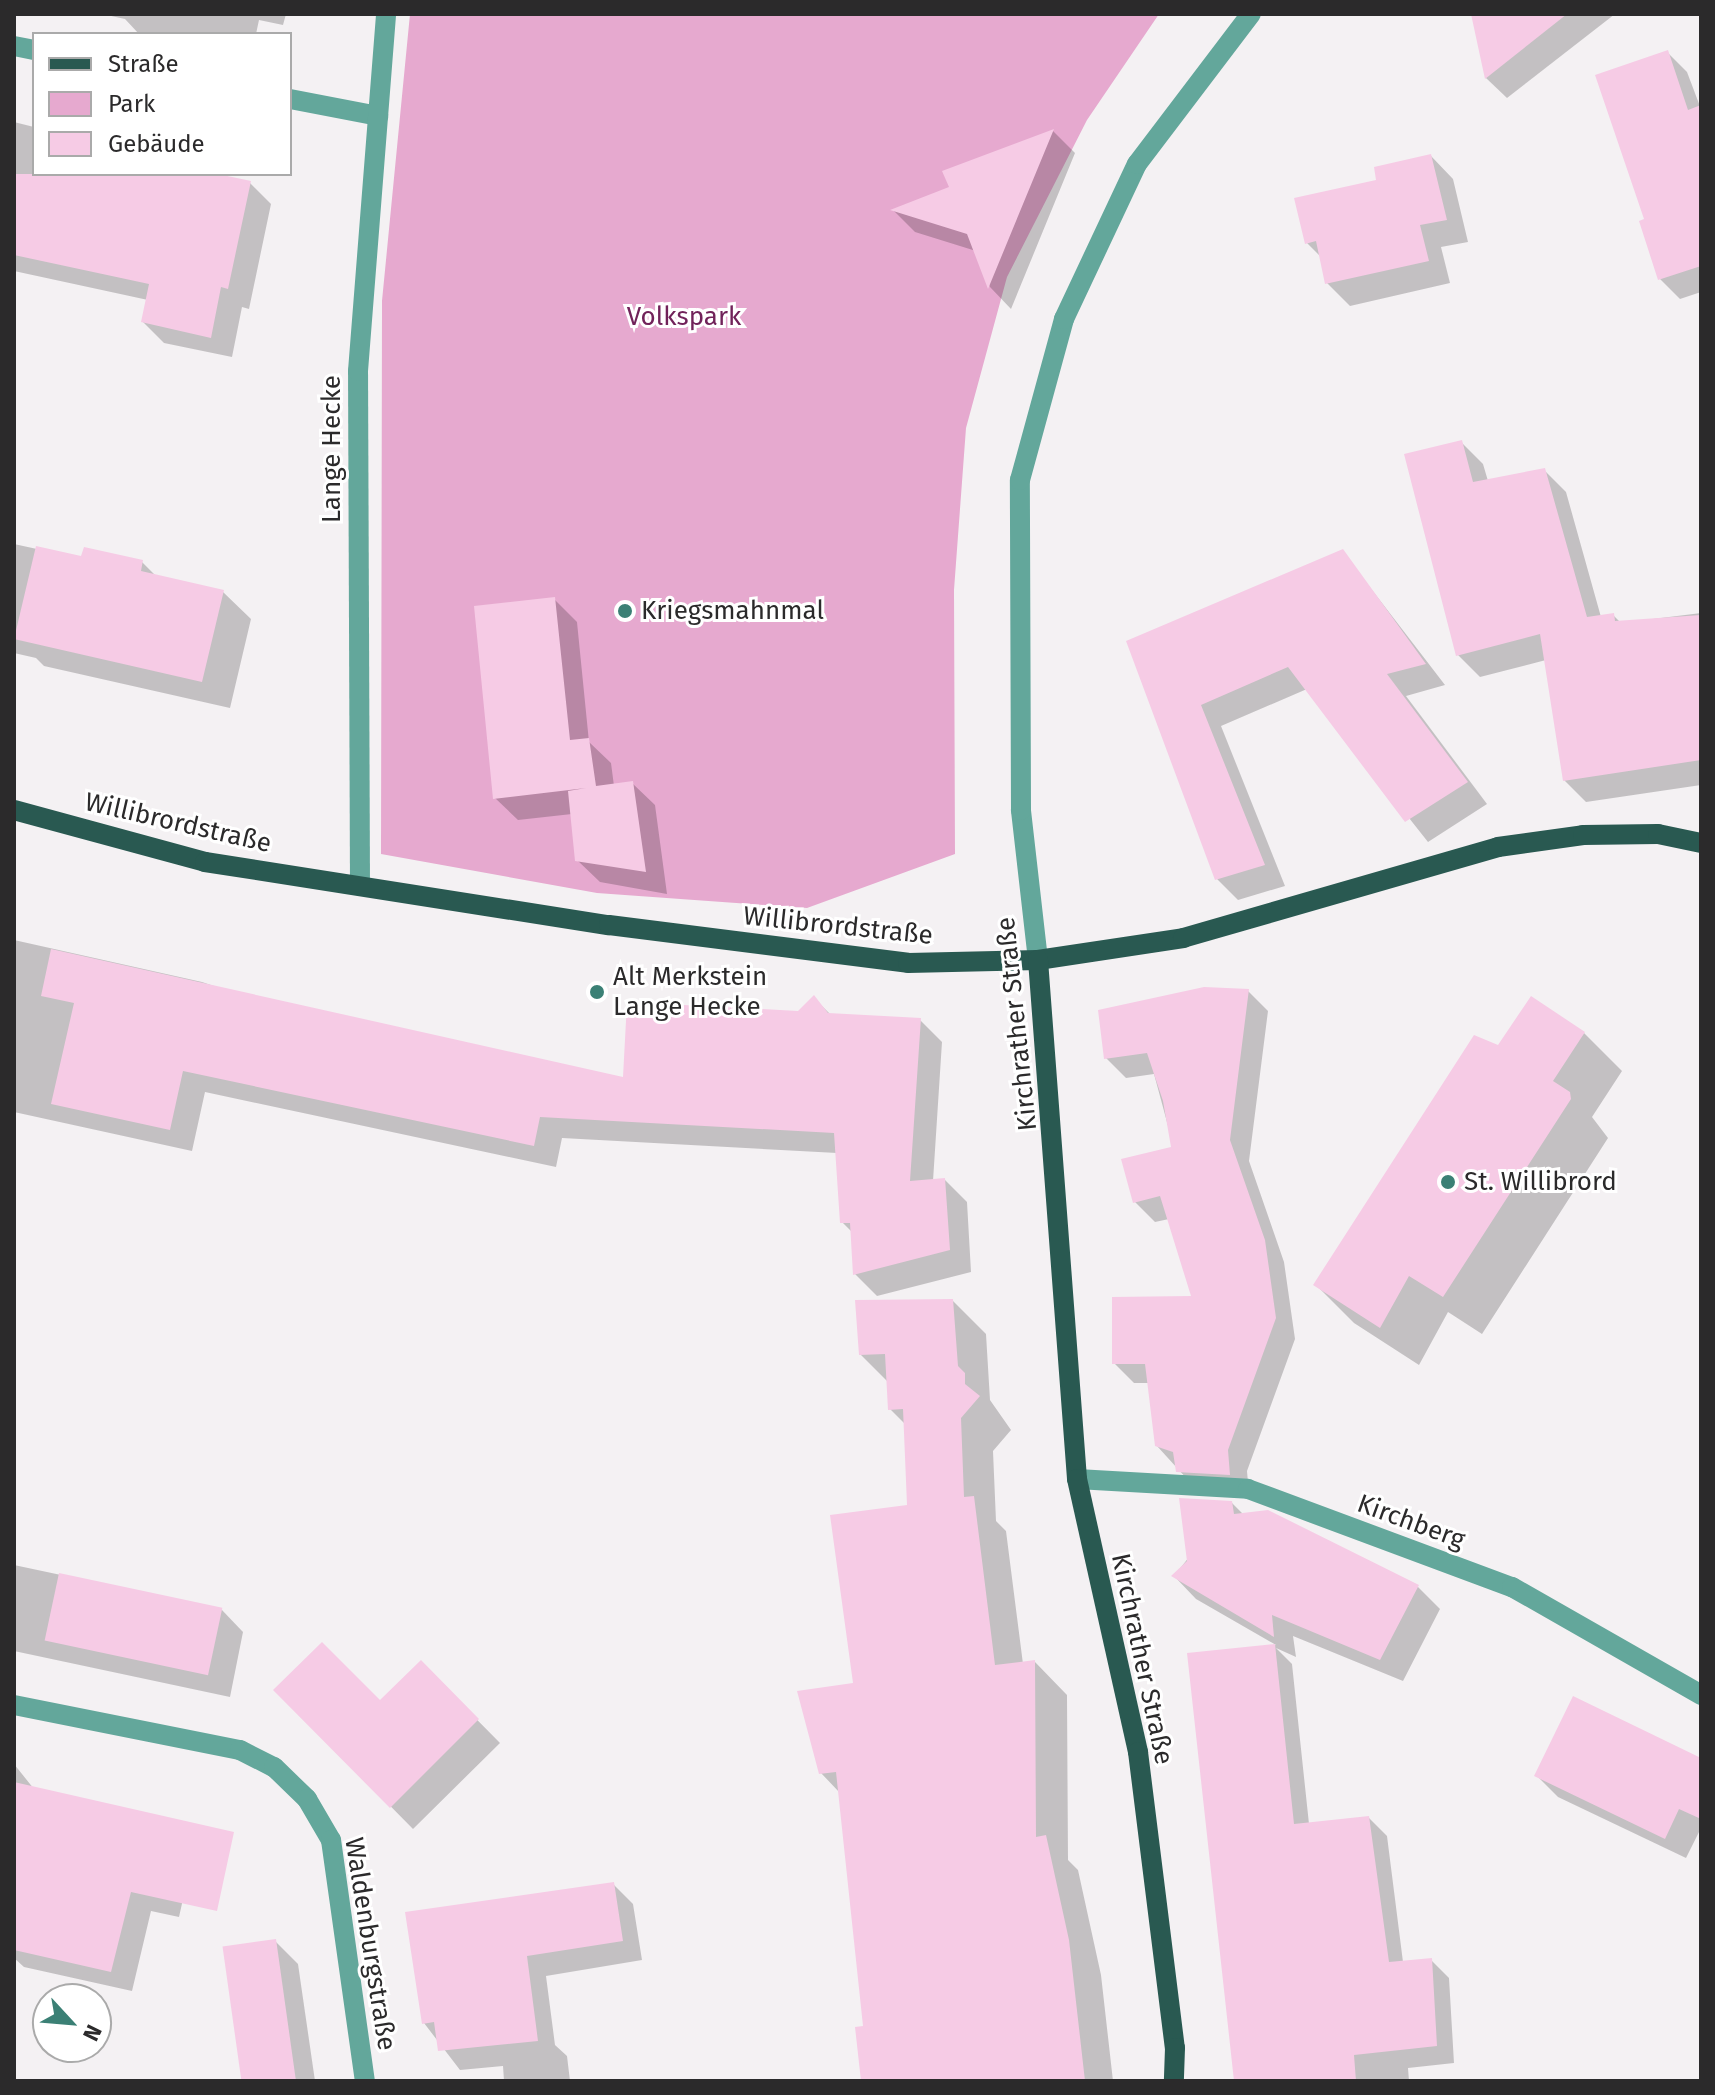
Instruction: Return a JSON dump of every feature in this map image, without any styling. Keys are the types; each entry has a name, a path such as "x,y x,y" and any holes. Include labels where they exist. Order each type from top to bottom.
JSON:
{"main road":[{"name":"Willibrordstraße","path":"14,810 205,862 878,961 1038,960 1183,938 1498,847 1613,834 1658,834 1701,843"},
{"name":"Kirchrather Straße","path":"1038,960 1077,1479 1138,1752 1175,2048 1174,2081"}],"street":[{"name":"Lange Hecke","path":"360,886 358,371 386,14"},
{"name":"Kirchrather Straße","path":"1038,960 1021,810 1020,480 1064,319 1137,164 1251,14"},
{"path":"292,99 378,116"},
{"name":"Kirchberg","path":"1077,1479 1248,1489 1512,1587 1701,1695"},
{"name":"Waldenburgstraße","path":"14,1705 240,1750 274,1767 307,1799 331,1840 365,2081"}],"green space":[{"name":"Volkspark","path":"410,14 1159,14 1087,120 1007,277 966,428 954,590 955,854 807,908 597,893 381,854 382,301"}],"building":[{"path":"1471,14 1567,14 1485,79"},
{"path":"1668,50 1688,110 1701,105 1701,266 1658,280 1639,221 1644,219 1595,75"},
{"path":"1054,129 988,289 967,234 890,210 949,187 942,171"},
{"path":"1431,154 1447,220 1420,225 1429,261 1325,284 1316,241 1305,244 1294,198 1376,180 1374,167"},
{"path":"14,174 227,176 251,181 228,289 221,287 211,338 141,322 149,284 14,255"},
{"path":"1462,440 1473,482 1545,468 1587,617 1614,613 1615,621 1701,615 1701,760 1563,781 1540,634 1456,656 1404,454"},
{"path":"36,546 81,556 84,547 143,560 141,571 224,590 202,682 14,639"},
{"path":"1343,549 1426,664 1387,674 1468,782 1405,822 1288,667 1201,705 1265,865 1215,880 1126,641"},
{"path":"555,597 570,740 589,738 596,786 633,781 646,872 575,861 568,791 586,788 493,799 474,606"},
{"path":"51,949 623,1077 627,1002 798,1011 814,995 828,1013 921,1018 910,1181 945,1178 950,1250 853,1275 850,1223 840,1223 834,1133 540,1117 534,1146 183,1071 170,1130 51,1104 74,1003 41,996"},
{"path":"1204,987 1249,989 1230,1140 1265,1240 1276,1318 1228,1450 1230,1475 1176,1472 1173,1452 1155,1446 1145,1364 1112,1364 1112,1297 1191,1296 1160,1196 1133,1203 1121,1159 1171,1147 1163,1101 1147,1053 1104,1059 1098,1010"},
{"name":"St. Willibrord","path":"1531,996 1585,1032 1553,1081 1570,1092 1571,1099 1443,1297 1409,1276 1380,1328 1313,1285 1474,1035 1498,1045"},
{"path":"953,1299 958,1366 965,1373 965,1384 980,1396 961,1418 964,1497 974,1496 995,1665 1035,1660 1036,1837 1046,1835 1069,1940 1085,2081 861,2081 855,2027 863,2026 836,1772 819,1774 797,1691 853,1683 830,1515 907,1505 903,1409 888,1410 885,1354 859,1355 855,1300"},
{"path":"1179,1498 1232,1501 1234,1514 1268,1510 1419,1585 1380,1660 1272,1615 1274,1637 1171,1576 1187,1561"},
{"path":"59,1573 222,1608 208,1675 45,1640"},
{"path":"322,1642 380,1700 421,1660 479,1719 390,1808 273,1690"},
{"path":"1275,1644 1294,1824 1369,1816 1389,1962 1432,1958 1437,2046 1354,2055 1356,2081 1234,2081 1187,1653"},
{"path":"1573,1696 1701,1758 1701,1819 1679,1809 1665,1839 1534,1776"},
{"path":"14,1782 234,1832 217,1911 131,1892 111,1972 14,1950"},
{"path":"614,1882 623,1941 527,1956 538,2041 438,2051 434,2022 422,2024 405,1912"},
{"path":"276,1939 296,2081 241,2081 223,1947"}],"place":[{"name":"Kriegsmahnmal","path":"625,611"},
{"name":"Alt Merkstein Lange Hecke","path":"597,992"},
{"name":"St. Willibrord","path":"1448,1182"}]}
